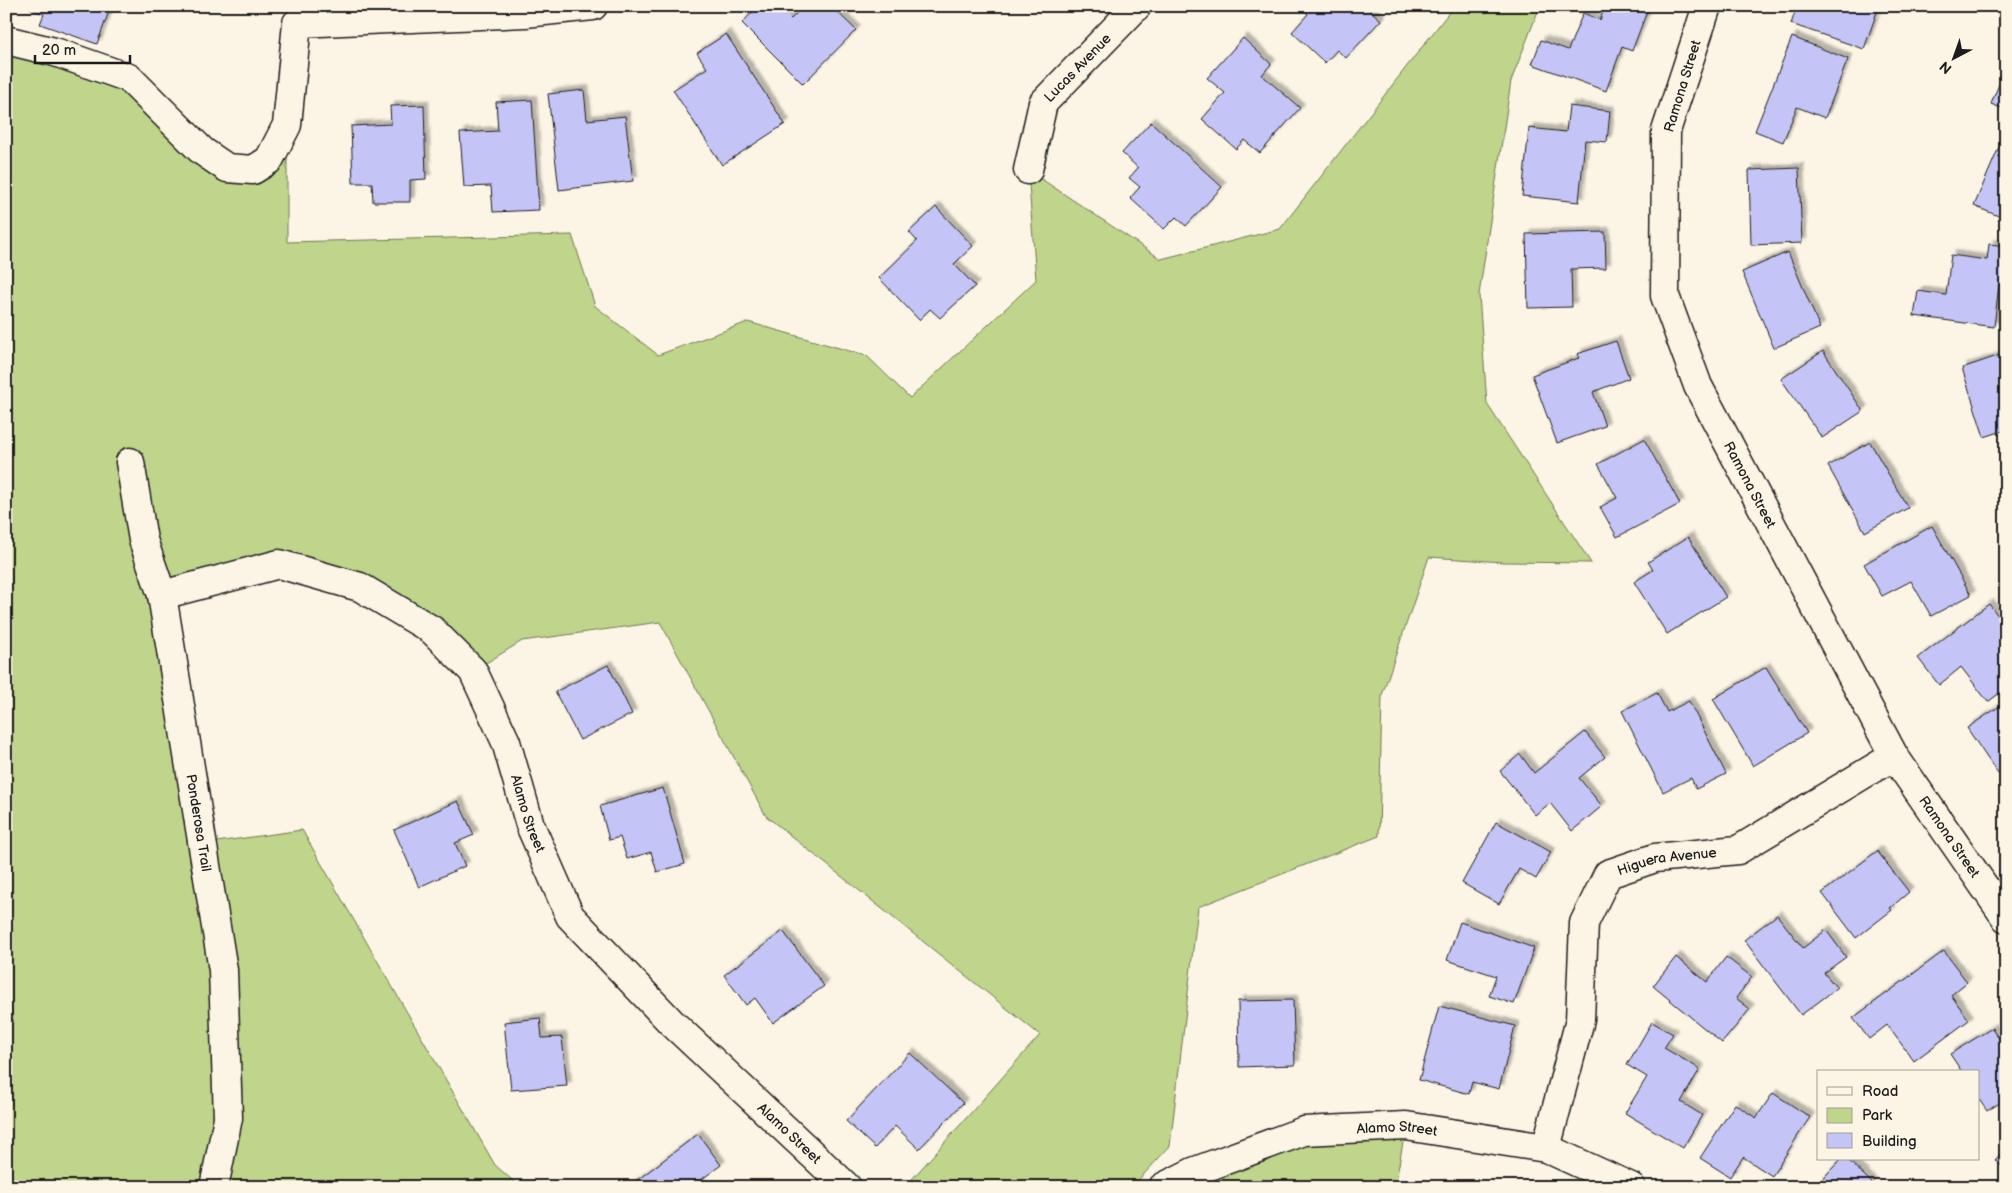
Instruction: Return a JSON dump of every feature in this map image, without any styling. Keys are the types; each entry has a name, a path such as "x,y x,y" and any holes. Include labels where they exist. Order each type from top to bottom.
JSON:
{"street":[{"path":"6,40 55,52 129,78 202,151 227,168 253,170 270,160 286,125 297,23 525,13 593,6"},
{"name":"Lucas Avenue","path":"1028,170 1043,103 1137,6"},
{"name":"Ramona Street","path":"1707,6 1666,131 1666,296 1698,386 1894,756 2006,918"},
{"name":"Ponderosa Trail","path":"130,462 143,540 162,595 222,970 228,1118 214,1187"},
{"name":"Alamo Street","path":"162,595 280,564 360,587 432,630 473,671 506,742 530,825 570,916 672,1022 847,1187"},
{"name":"Higuera Avenue","path":"1546,1148 1580,1020 1584,924 1608,874 1655,858 1738,850 1894,756"},
{"name":"Alamo Street","path":"1163,1187 1192,1172 1304,1131 1406,1126 1546,1148 1631,1187"}],"green space":[{"path":"1454,6 1540,6 1511,81 1479,295 1487,404 1591,563 1503,562 1429,557 1382,695 1379,836 1198,907 1170,1146 1132,1187 905,1187 1040,1035 766,816 660,622 522,641 473,671 432,630 280,564 162,595 202,844 302,830 495,1165 520,1187 6,1187 6,40 129,78 227,168 253,170 287,125 287,242 572,235 595,306 658,355 748,322 867,356 910,398 1036,280 1028,170 1161,259 1280,229"},
{"path":"1406,1126 1395,1187 1201,1187 1197,1184 1304,1131"}],"building":[{"path":"24,6 111,6 97,44 40,24 44,14"},
{"path":"758,6 778,6 791,19 804,6 831,6 856,30 803,84 742,23"},
{"path":"1299,6 1365,6 1381,20 1346,58 1337,50 1325,63 1292,32 1308,14"},
{"path":"1605,6 1649,6 1632,51 1622,47 1606,91 1532,64 1541,40 1568,50 1583,13 1600,20"},
{"path":"1797,6 1879,6 1864,49 1791,24"},
{"path":"726,34 785,124 722,165 673,90 707,68 697,53"},
{"path":"1792,37 1848,59 1825,118 1797,107 1783,142 1755,131"},
{"path":"1243,38 1271,64 1262,75 1300,108 1260,153 1244,140 1236,149 1202,119 1225,93 1207,78"},
{"path":"2006,67 2006,110 1991,104"},
{"path":"584,90 587,120 625,116 633,181 559,190 548,94"},
{"path":"532,100 539,210 493,212 491,186 464,187 460,133 498,131 496,102"},
{"path":"424,105 426,179 410,180 410,202 373,202 372,183 353,183 351,126 391,124 390,106"},
{"path":"1569,106 1610,111 1607,142 1585,140 1579,202 1522,196 1529,128 1566,132"},
{"path":"1151,122 1222,187 1186,226 1176,217 1164,229 1130,198 1140,187 1129,178 1138,168 1122,153"},
{"path":"1999,147 2006,150 2006,219 1974,206"},
{"path":"1799,168 1802,243 1751,245 1749,170"},
{"path":"936,207 973,246 954,264 975,286 940,318 930,309 919,320 879,278 917,241 909,232"},
{"path":"1605,232 1606,268 1571,269 1572,307 1528,308 1526,234"},
{"path":"1989,244 2006,246 2006,285 1999,284 1994,327 1914,316 1918,291 1946,295 1951,255 1987,260"},
{"path":"1788,252 1820,328 1774,348 1742,272"},
{"path":"1616,341 1629,378 1593,392 1605,426 1557,443 1532,375 1579,358 1577,354"},
{"path":"1823,351 1863,411 1822,438 1781,379"},
{"path":"2006,353 2006,430 1984,437 1962,368"},
{"path":"1644,439 1680,504 1617,537 1600,507 1617,498 1598,464"},
{"path":"1870,442 1908,508 1865,532 1828,466"},
{"path":"2006,481 2006,495 1999,485"},
{"path":"1932,526 1971,595 1931,616 1911,581 1882,596 1864,564"},
{"path":"1688,537 1726,597 1667,634 1634,582 1653,570 1648,562"},
{"path":"1989,604 2006,626 2006,638 2000,642 2006,650 2006,688 1988,702 1961,667 1939,685 1918,658"},
{"path":"608,665 632,714 580,740 555,692"},
{"path":"1766,667 1807,733 1753,766 1713,699"},
{"path":"1657,693 1667,712 1689,701 1726,774 1696,789 1691,778 1663,792 1622,711"},
{"path":"2006,702 2006,770 1998,774 1967,728"},
{"path":"1585,732 1605,757 1579,778 1602,806 1572,831 1550,803 1535,815 1500,771 1520,754 1534,773"},
{"path":"663,788 685,864 657,872 651,852 627,859 620,837 609,840 600,806"},
{"path":"458,801 474,835 455,843 465,866 419,887 394,830"},
{"path":"1496,822 1551,852 1536,879 1519,869 1499,904 1462,883"},
{"path":"1877,851 1909,892 1890,908 1892,910 1856,938 1822,893"},
{"path":"1777,915 1803,948 1826,930 1846,957 1824,973 1837,988 1801,1015 1744,940"},
{"path":"1460,922 1534,948 1514,1004 1489,996 1496,976 1447,960"},
{"path":"783,931 824,986 773,1023 755,998 746,1005 724,975"},
{"path":"1944,951 1967,982 1951,995 1969,1020 1914,1061 1887,1025 1869,1039 1853,1018"},
{"path":"1676,957 1707,982 1726,957 1752,977 1736,998 1750,1009 1722,1043 1653,986"},
{"path":"1293,1000 1295,1065 1239,1067 1238,1001"},
{"path":"1439,1006 1515,1026 1499,1089 1472,1082 1469,1094 1419,1080"},
{"path":"540,1018 542,1038 562,1037 567,1086 511,1090 504,1022"},
{"path":"1652,1022 1673,1034 1664,1048 1700,1069 1681,1102 1702,1115 1683,1148 1625,1113 1647,1077 1627,1065"},
{"path":"1992,1028 2006,1049 2006,1099 1987,1111 1980,1101 1980,1070 1961,1070 1950,1054"},
{"path":"910,1053 963,1103 919,1149 895,1126 875,1148 846,1121"},
{"path":"1773,1093 1810,1117 1772,1176 1743,1157 1730,1177 1700,1158 1735,1104 1756,1118"},
{"path":"698,1134 721,1165 698,1182 702,1187 628,1187"},
{"path":"2006,1148 2006,1170 1995,1160"},
{"path":"1840,1160 1848,1160 1872,1183 1869,1187 1815,1187"}]}
